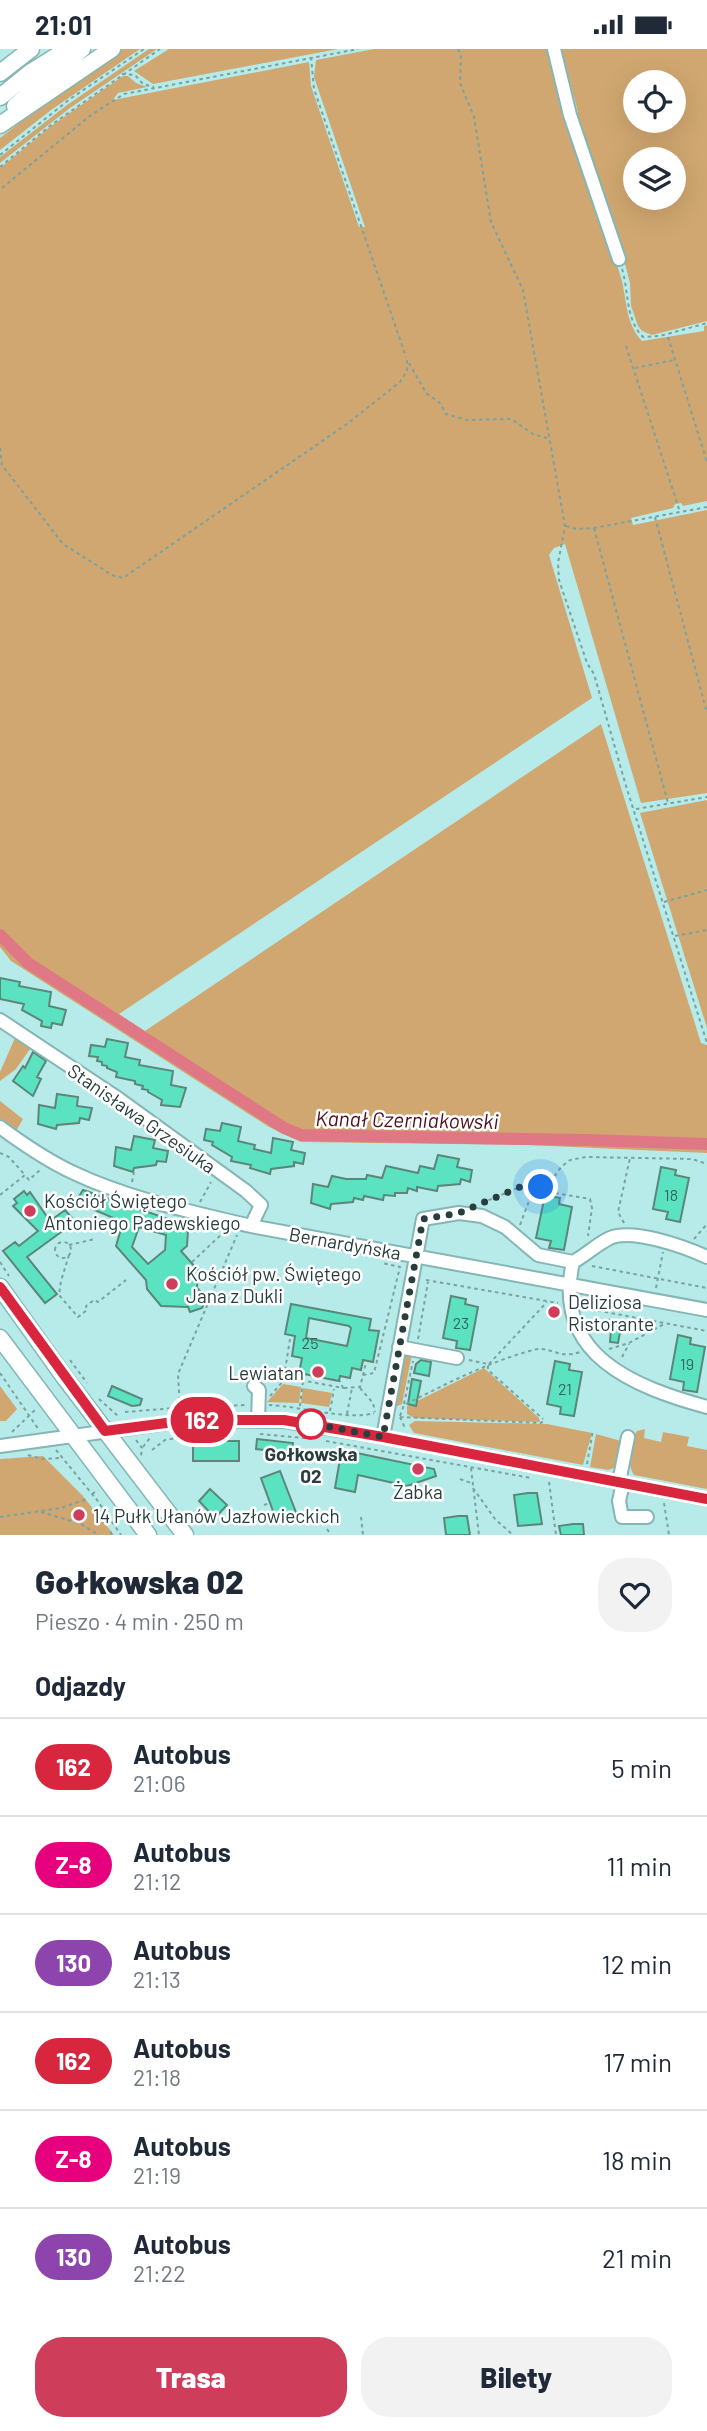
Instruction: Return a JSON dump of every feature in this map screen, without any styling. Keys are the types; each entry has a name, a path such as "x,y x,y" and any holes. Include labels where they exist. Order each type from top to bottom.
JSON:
{"main road":[{"path":"0,73 32,49"},
{"path":"0,97 31,72 68,49"},
{"path":"0,120 82,49"},
{"path":"0,125 112,49"},
{"path":"0,1287 185,1535"},
{"path":"0,1338 148,1535"}],"street":[{"path":"554,49 570,115 620,260"},
{"name":"Stanisława Grzesiuka","path":"0,1020 119,1099 261,1205 243,1224"},
{"name":"Bernardyńska","path":"0,1127 25,1146 74,1173 129,1193 196,1212 243,1224 707,1310"},
{"path":"383,1437 423,1219 459,1213 494,1219 538,1255 573,1262 610,1238 629,1236 665,1241 687,1247 707,1257"},
{"path":"573,1262 569,1284 571,1305 580,1332 590,1348 616,1371 642,1384 707,1407"},
{"path":"399,1347 457,1357"},
{"path":"254,1386 259,1389 258,1419"},
{"path":"7,1442 189,1420 258,1419 308,1423 707,1499"},
{"path":"628,1437 619,1501 622,1517 647,1517"}],"path":[{"path":"0,155 70,99 144,49"},
{"path":"0,167 35,137 160,49"},
{"path":"2,188 92,115 124,94 358,49"},
{"path":"458,49 461,55 460,83 474,117 491,222 523,290 565,526 558,563 559,580 587,663 594,674 707,1043"},
{"path":"311,57 314,89 407,359 426,393 440,403 446,414 467,420 511,419 533,434 548,438"},
{"path":"122,75 135,75 143,84 155,87"},
{"path":"620,260 627,283 629,309 637,331 643,337 660,336 707,323"},
{"path":"668,337 707,462"},
{"path":"626,346 680,512"},
{"path":"0,448 2,465 63,544 112,575 122,578 347,424 400,382 407,371 407,359"},
{"path":"634,369 675,360"},
{"path":"565,526 576,529 594,528 707,507"},
{"path":"655,517 707,713"},
{"path":"594,528 668,803"},
{"path":"635,809 707,797"},
{"path":"663,902 707,890"},
{"path":"674,936 707,930"},
{"path":"0,1153 9,1157 29,1180 41,1170"},
{"path":"517,1236 522,1216 535,1190 549,1184 561,1167 570,1160 586,1157 630,1157 692,1159 707,1164"},
{"path":"629,1236 618,1212 630,1157"},
{"path":"196,1212 217,1170"},
{"path":"0,1195 25,1175"},
{"path":"11,1186 16,1192"},
{"path":"483,1202 520,1187 590,1199 592,1208 585,1255"},
{"path":"192,1262 243,1224"},
{"path":"181,1408 178,1374 243,1224"},
{"path":"687,1247 707,1224"},
{"path":"69,1255 59,1257 55,1248 63,1242 69,1245 95,1239"},
{"path":"654,1299 665,1241"},
{"path":"69,1245 59,1295 78,1317 88,1310 86,1306 94,1300 98,1302 125,1280"},
{"path":"363,1375 374,1373 400,1267 377,1262"},
{"path":"573,1262 707,1288"},
{"path":"548,1301 488,1364 488,1370 544,1420 541,1423 414,1419 399,1416 404,1405 488,1364 538,1348 568,1356 590,1348 606,1350 629,1343 666,1323"},
{"path":"286,1378 290,1339"},
{"path":"616,1371 629,1343"},
{"path":"457,1357 488,1364"},
{"path":"360,1387 366,1363"},
{"path":"0,1373 34,1424"},
{"path":"286,1378 343,1388 360,1387"},
{"path":"263,1405 286,1378"},
{"path":"299,1407 303,1381"},
{"path":"340,1381 343,1388"},
{"path":"330,1412 335,1387"},
{"path":"360,1387 373,1403 376,1413"},
{"path":"347,1415 352,1388"},
{"path":"37,1409 7,1442 35,1458 48,1460 62,1457"},
{"path":"586,1467 593,1430"},
{"path":"152,1450 164,1440 214,1433"},
{"path":"254,1433 317,1439 534,1479"},
{"path":"138,1442 143,1451 138,1459"},
{"path":"58,1452 121,1535"},
{"path":"470,1467 479,1534 483,1535"},
{"path":"460,1479 472,1485 495,1519 513,1535"},
{"path":"547,1481 550,1482 556,1535"},
{"path":"92,1494 101,1488"},
{"path":"0,1517 40,1512 87,1499"},
{"path":"264,1505 270,1503"},
{"path":"669,1535 664,1503 674,1505"},
{"path":"40,1512 81,1524 99,1535"},
{"path":"361,1517 363,1535"},
{"path":"111,1529 111,1535"},
{"path":"327,1529 331,1535"}],"shaded area":[{"path":"122,49 140,49 51,110 0,150 0,138 65,87"},
{"path":"149,49 157,49 70,108 0,163 0,157 67,105"},
{"path":"169,49 338,49 153,84 134,71"},
{"path":"374,49 550,49 622,281 633,328 642,341 704,331 704,326 707,325 707,501 683,506 681,503 675,504 673,508 631,518 633,525 707,510 707,793 641,803 565,544 554,548 549,555 592,698 119,1014 145,1031 601,724 701,1043 707,1045 707,1153 528,1145 301,1142 269,1127 11,961 0,947 0,168 51,126 123,76 147,87 118,93 113,100 309,62 311,86 359,227 365,227 314,77 316,60"},
{"path":"561,49 707,49 707,321 652,335 638,326 631,306 630,283 616,229 602,199 572,114 578,112"},
{"path":"707,800 707,1028 640,813"},
{"path":"15,1038 30,1049 16,1069 0,1081 0,1072"},
{"path":"0,1101 23,1119 16,1131 0,1119"},
{"path":"406,1352 412,1354 402,1404 395,1407"},
{"path":"484,1368 539,1418 540,1422 414,1418 407,1414 407,1406"},
{"path":"283,1384 301,1387 299,1403 267,1402"},
{"path":"0,1386 17,1409 6,1421 0,1421"},
{"path":"303,1388 332,1393 329,1407 301,1403"},
{"path":"415,1421 547,1424 592,1433 583,1465 414,1433 409,1425"},
{"path":"645,1429 644,1438 661,1442 663,1432 689,1437 687,1446 707,1450 707,1489 634,1475 629,1459 630,1447 637,1431"},
{"path":"596,1434 621,1441 617,1467 608,1470 590,1467"},
{"path":"43,1456 82,1495 114,1535 0,1535 0,1459"}],"building":[{"path":"0,978 20,982 19,986 51,992 49,1006 66,1010 62,1025 52,1023 51,1028 41,1026 42,1021 22,1010 24,1004 0,999"},
{"path":"107,1039 128,1043 125,1057 140,1060 139,1065 173,1071 171,1085 186,1088 180,1107 161,1105 162,1100 142,1089 143,1086 135,1084 135,1081 116,1077 117,1072 102,1065 102,1062 97,1061 98,1057 89,1056 91,1045 105,1047"},
{"path":"33,1052 46,1061 37,1077 41,1079 33,1096 13,1081 23,1066 25,1068"},
{"path":"57,1094 78,1097 77,1106 92,1108 89,1120 80,1118 79,1123 57,1125 56,1129 38,1124 39,1105 55,1108"},
{"path":"222,1123 241,1127 238,1141 255,1145 254,1149 271,1153 273,1138 293,1142 291,1150 305,1153 303,1164 294,1162 294,1166 271,1169 270,1174 250,1168 251,1165 231,1161 232,1157 212,1145 213,1142 204,1140 206,1129 220,1131"},
{"path":"134,1136 155,1140 153,1148 168,1151 166,1162 157,1161 156,1165 134,1168 133,1172 114,1166 116,1147 131,1150"},
{"path":"438,1155 459,1159 457,1167 472,1170 470,1182 461,1179 460,1184 438,1186 437,1191 408,1188 407,1193 384,1195 383,1200 364,1196 363,1200 354,1198 353,1202 331,1204 330,1209 311,1203 313,1184 328,1187 332,1176 346,1179 366,1179 367,1175 382,1178 386,1166 418,1173 420,1166 434,1169"},
{"path":"661,1167 676,1170 675,1175 689,1178 680,1222 666,1219 668,1212 653,1209"},
{"path":"83,1190 183,1224 188,1230 187,1246 181,1251 198,1270 197,1288 207,1297 202,1308 190,1312 188,1307 161,1306 147,1289 146,1280 116,1246 123,1222 85,1206 78,1198","holes":["139,1227 166,1235 165,1250 148,1264 132,1247"]},
{"path":"24,1191 27,1195 30,1192 50,1221 65,1210 73,1219 62,1228 64,1230 27,1257 57,1294 45,1303 3,1251 15,1242 19,1246 38,1231 13,1206 17,1203 14,1199"},
{"path":"545,1195 560,1198 559,1204 572,1207 564,1250 549,1248 551,1241 536,1238"},
{"path":"451,1296 466,1299 465,1304 478,1307 470,1350 456,1348 457,1341 443,1338"},
{"path":"291,1304 371,1319 369,1330 379,1331 373,1362 363,1360 361,1370 352,1368 350,1378 340,1376 339,1381 299,1373 302,1358 292,1356 295,1336 285,1334","holes":["309,1318 351,1328 347,1346 306,1338"]},
{"path":"609,1320 622,1322 618,1343 610,1342"},
{"path":"678,1335 691,1338 690,1344 705,1347 697,1392 683,1390 684,1382 670,1379"},
{"path":"421,1360 431,1362 429,1376 414,1373 416,1364"},
{"path":"555,1361 570,1364 569,1370 582,1372 574,1416 560,1414 561,1407 547,1404"},
{"path":"412,1379 421,1381 416,1406 408,1404"},
{"path":"112,1386 142,1399 140,1405 132,1406 108,1396"},
{"path":"257,1439 293,1443 291,1453 256,1449"},
{"path":"193,1441 239,1441 239,1461 193,1461"},
{"path":"352,1452 434,1469 436,1476 407,1486 358,1475 355,1492 335,1488 340,1459 350,1461"},
{"path":"280,1471 297,1515 277,1522 261,1478"},
{"path":"210,1489 227,1505 215,1518 199,1501"},
{"path":"537,1493 542,1524 518,1526 514,1495"},
{"path":"467,1516 470,1535 446,1535 444,1518"},
{"path":"583,1524 584,1535 561,1535 559,1526"}],"waterway":[{"name":"Kanał Czerniakowski","path":"0,935 28,963 284,1128 301,1135 707,1144"}],"bus line":[{"name":"162","path":"0,1287 105,1431 189,1420 284,1420 707,1499"}],"place":[{"name":"Kościół Świętego Antoniego Padewskiego","path":"30,1211"},
{"name":"Kościół pw. Świętego Jana z Dukli","path":"172,1284"},
{"name":"Deliziosa Ristorante","path":"554,1312"},
{"name":"Lewiatan","path":"318,1372"},
{"name":"Gołkowska 02","path":"311,1424"},
{"name":"Żabka","path":"418,1469"},
{"name":"14 Pułk Ułanów Jazłowieckich","path":"79,1515"}],"route":[{"path":"311,1424 308,1423 383,1437 423,1219 459,1213 520,1187 535,1190 541,1187"}]}
